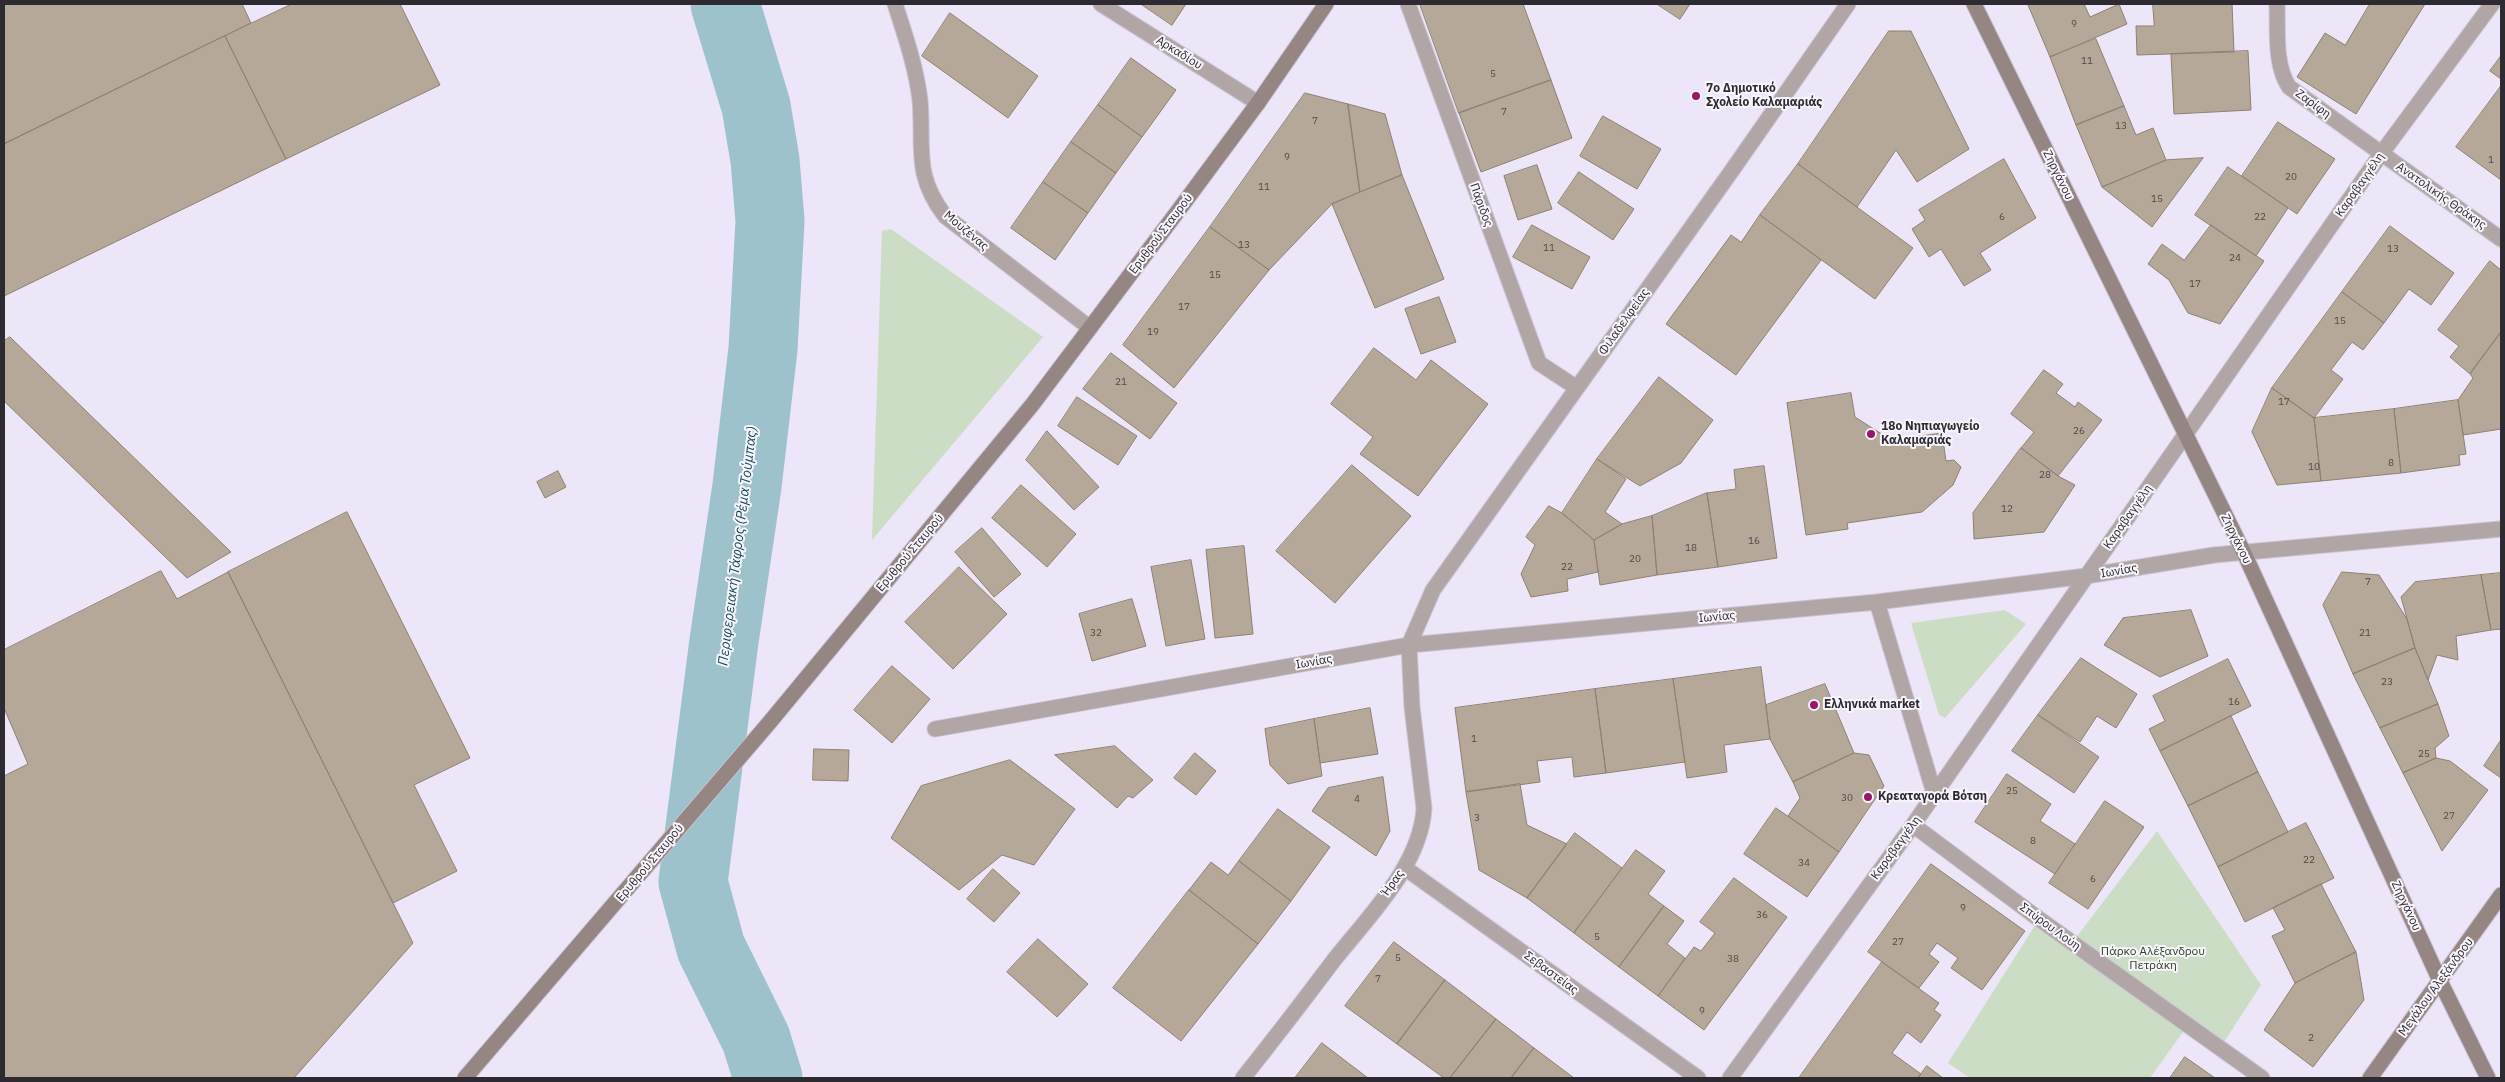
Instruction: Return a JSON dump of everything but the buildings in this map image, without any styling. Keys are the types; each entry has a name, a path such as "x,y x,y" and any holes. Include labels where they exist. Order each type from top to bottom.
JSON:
{"street":[{"name":"Μουζένας","path":"895,4 910,54 920,99 922,168 935,203 945,216 1090,328"},
{"name":"Αρκαδίου","path":"1102,4 1258,103"},
{"name":"Ερυθρού Σταυρού","path":"465,1078 505,1034 769,723 1026,412 1258,103 1326,4"},
{"name":"Πάριδος","path":"1408,4 1539,363 1577,388"},
{"name":"Φιλαδελφείας","path":"1409,645 1423,609 1438,583 1848,4"},
{"name":"Ζηργάνου","path":"1974,4 2244,553 2440,981 2488,1078"},
{"name":"Ζαρίφη","path":"2277,4 2280,62 2289,87 2381,154"},
{"name":"Καραβαγγέλη","path":"1730,1078 1913,825 2381,154 2492,4"},
{"name":"Ανατολικής Θράκης","path":"2381,154 2501,238"},
{"name":"Ιωνίας","path":"935,729 1409,645 1877,602 2086,576 2191,558 2501,528"},
{"path":"1877,602 1934,794"},
{"name":"Ήρας","path":"1243,1078 1404,868 1420,834 1424,808 1412,706 1409,645"},
{"name":"Σπύρου Λούη","path":"1913,825 2059,934 2262,1078"},
{"name":"Σεβαστείας","path":"1404,868 1698,1078"},
{"name":"Μεγάλου Αλεξάνδρου","path":"2370,1078 2501,895"}],"green space":[{"path":"891,229 1043,337 872,540 882,231"},
{"path":"2005,610 2026,624 1945,718 1939,715 1911,623"},
{"name":"Πάρκο Αλέξανδρου Πετράκη","path":"2157,831 2261,985 2220,1048 2188,1025 2150,1078 1970,1078 1948,1063 2039,919 2072,943"}],"waterway":[{"name":"Περιφερειακή Τάφρος (Ρέμα Τούμπας)","path":"725,4 756,106 765,160 770,221 763,349 747,486 724,641 693,882 711,948 756,1039 768,1078"}],"place":[{"name":"7o Δημοτικό Σχολείο Καλαμαριάς","path":"1696,96"},
{"name":"18ο Νηπιαγωγείο Καλαμαριάς","path":"1871,434"},
{"name":"Ελληνικά market","path":"1814,705"},
{"name":"Κρεαταγορά Βότση","path":"1868,797"}]}
